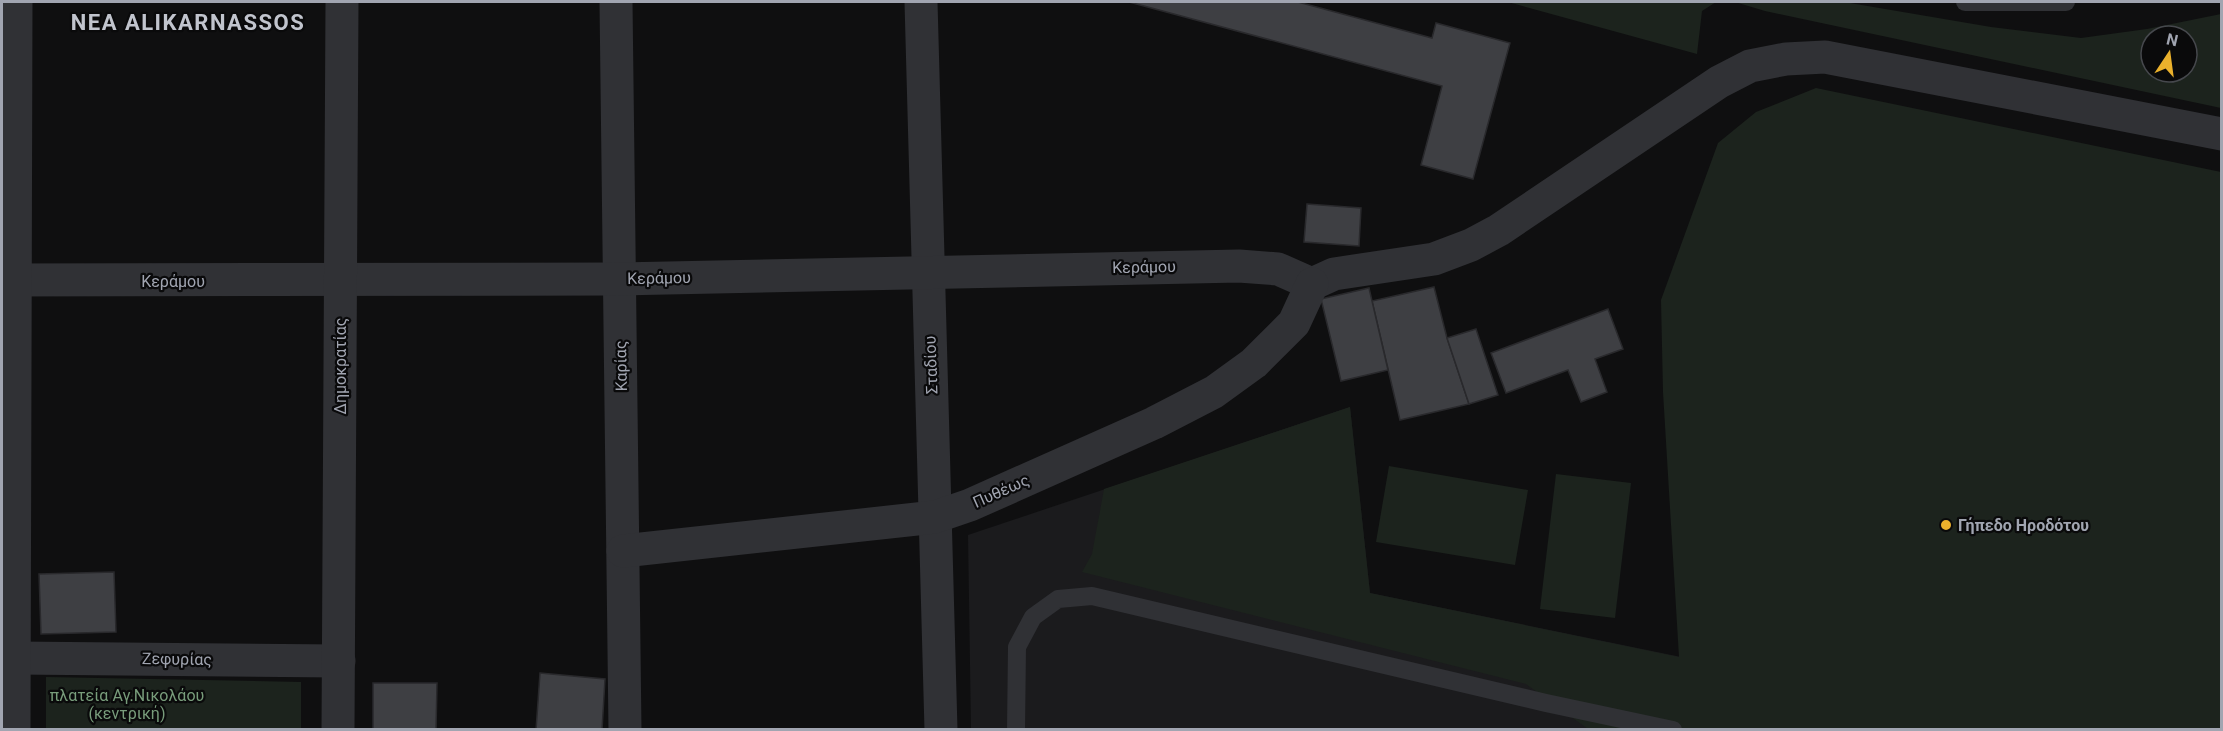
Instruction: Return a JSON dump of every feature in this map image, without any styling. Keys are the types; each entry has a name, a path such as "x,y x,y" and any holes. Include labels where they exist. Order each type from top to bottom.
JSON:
{"street":[{"path":"14,729 9,280 16,2"},
{"name":"Δημοκρατίας","path":"338,729 342,2"},
{"name":"Καρίας","path":"616,2 625,729"},
{"name":"Σταδίου","path":"921,2 941,729"},
{"path":"1312,284 1334,274 1434,259 1471,245 1499,231 1719,82 1750,66 1786,59 1825,57 2222,134"},
{"name":"Κεράμου","path":"9,280 619,279 1256,266 1278,269 1312,284"},
{"name":"Πυθέως","path":"623,551 935,517 970,505 1154,423 1214,392 1254,363 1294,323 1312,284"},
{"name":"Ζεφυρίας","path":"15,658 339,661"}],"lane":[{"path":"1965,2 2066,2"},
{"path":"1016,729 1017,647 1033,617 1058,599 1092,596 1546,703 1673,729"}],"shaded area":[{"path":"1350,407 1370,593 2031,729 971,729 968,535"}],"green space":[{"path":"1508,2 1716,2 1702,11 1697,54"},
{"path":"1735,2 1844,2 1991,27 2081,38 2139,30 2139,84 2199,84 2199,24 2172,24 2221,14 2221,108 1765,11"},
{"name":"Γήπεδο Ηροδότου","path":"1816,88 2221,172 2221,729 1588,729 1526,684 1082,572 1092,554 1104,489 1350,407 1370,593 1679,657 1663,392 1661,300 1718,143 1756,112"},
{"path":"1389,466 1528,490 1515,565 1376,542"},
{"path":"1556,474 1631,483 1615,618 1540,609"},
{"name":"πλατεία Αγ.Νικολάου (κεντρική)","path":"46,677 301,682 301,729 46,729"}],"building":[{"path":"1129,2 1298,2 1432,38 1436,23 1510,43 1473,179 1421,165 1442,86"},
{"path":"1307,204 1361,208 1359,246 1304,242"},
{"path":"1434,287 1447,338 1469,404 1400,420 1372,301"},
{"path":"1369,288 1388,370 1341,381 1321,299"},
{"path":"1608,309 1623,349 1595,359 1607,392 1581,402 1568,370 1506,393 1491,353"},
{"path":"1476,329 1498,395 1469,404 1447,338"},
{"path":"114,572 116,632 41,634 39,574"},
{"path":"540,673 605,679 602,730 536,730"},
{"path":"373,683 437,683 436,730 373,730"}],"place":[{"name":"Γήπεδο Ηροδότου","path":"1946,525"}],"district":[{"name":"NEA ALIKARNASSOS","path":"188,22"}]}
